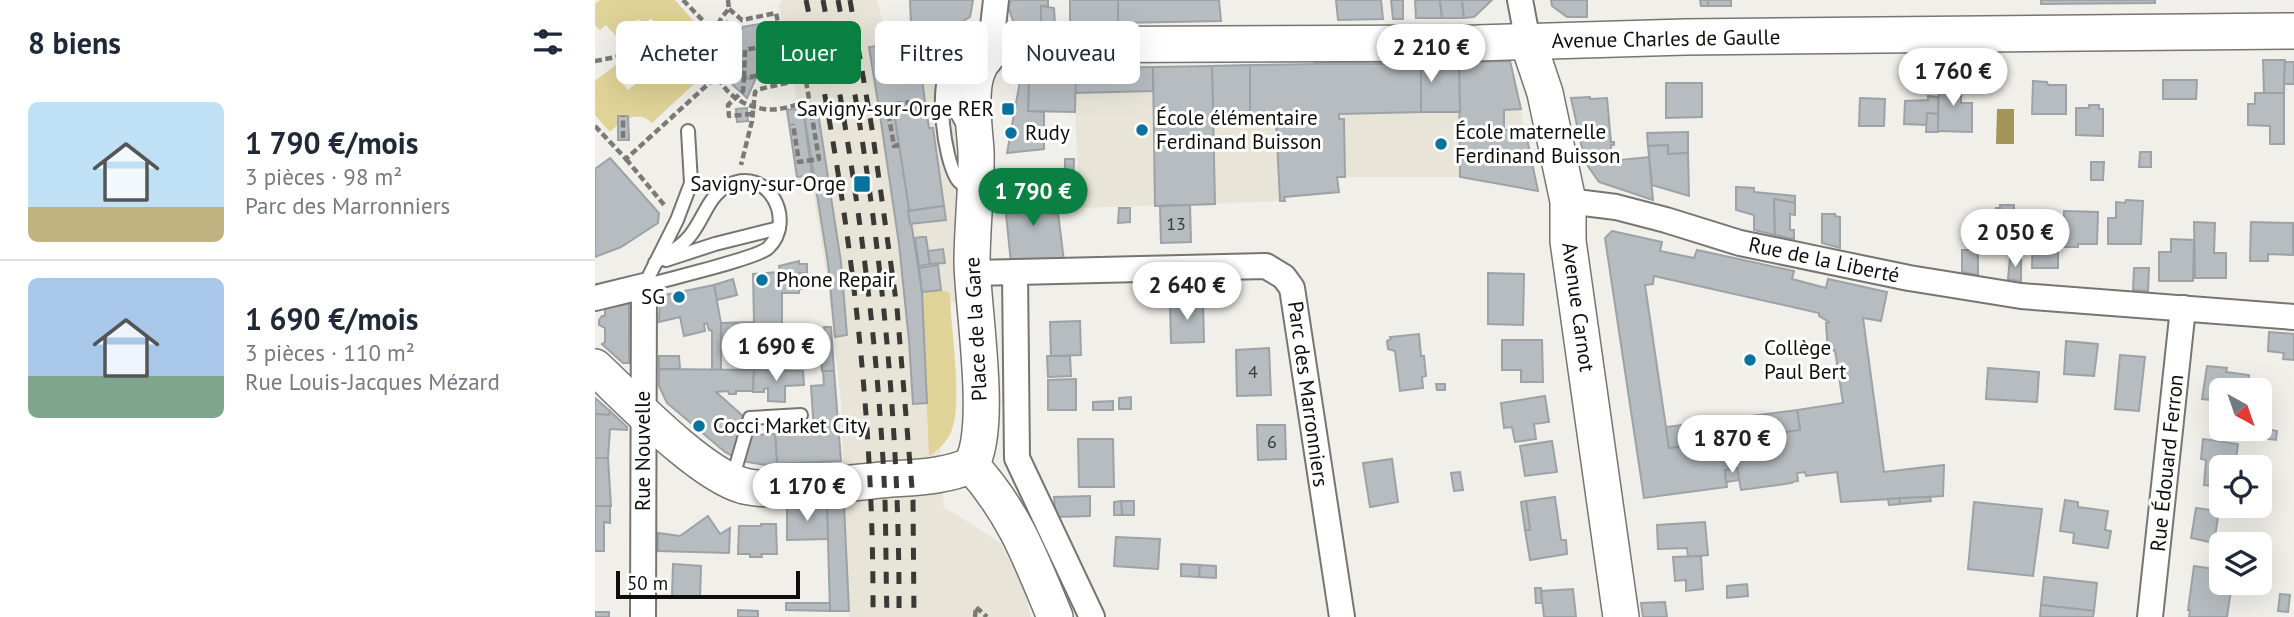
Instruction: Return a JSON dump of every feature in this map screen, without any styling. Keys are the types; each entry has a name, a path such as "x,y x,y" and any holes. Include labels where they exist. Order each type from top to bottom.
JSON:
{"street":[{"path":"996,0 996,61"},
{"name":"Avenue Carnot","path":"1520,0 1528,42 1545,93 1568,201 1568,241 1621,617"},
{"name":"Avenue Charles de Gaulle","path":"996,61 1002,45 1528,42 1685,37 2294,30"},
{"name":"Place de la Gare","path":"971,465 980,444 980,376 972,273 979,130 975,80 996,61"},
{"name":"Rue de la Liberté","path":"1568,201 1616,208 1666,220 1739,243 1909,278 2021,296 2294,317"},
{"name":"Parc des Marronniers","path":"972,273 1266,266 1284,277 1292,288 1342,617"},
{"path":"1015,272 1017,458 1092,617"},
{"path":"595,298 650,275"},
{"name":"Rue Nouvelle","path":"643,617 643,411 650,275"},
{"name":"Rue Édouard Ferron","path":"2150,617 2183,308"},
{"path":"595,368 687,451 714,472 745,486 778,488 950,472 971,465 993,488 1019,531 1055,617"}],"lane":[{"path":"974,192 959,182 953,170 943,132 941,98 948,67 965,51 996,61"},
{"path":"650,275 677,220 691,183 688,131"},
{"path":"753,181 763,186 778,206 779,228 770,246 762,252 650,275 689,238 714,197 724,187 734,182 753,181"},
{"path":"650,275 715,244 779,228"},
{"path":"732,480 750,418 800,415"}],"path":[{"path":"683,0 703,21"},
{"path":"728,0 729,9 742,20 776,13 778,21"},
{"path":"719,21 729,9"},
{"path":"752,114 729,116 728,104 743,91 745,50 756,47"},
{"path":"595,61 616,57"},
{"path":"744,78 756,76"},
{"path":"626,159 708,84"},
{"path":"723,84 753,106 775,110 802,103"},
{"path":"734,182 741,168 752,121 755,92 782,84"},
{"path":"793,124 799,162 819,159 806,84"},
{"path":"895,104 913,102 914,107 888,111 894,146 899,145"},
{"path":"622,138 623,116"},
{"path":"595,126 677,220"},
{"path":"975,617 976,607 987,617"}],"shaded area":[{"path":"600,0 675,0 694,21 654,21 651,18 648,21 616,21 616,36 606,25 600,30 595,25 595,4"},
{"path":"782,0 877,0 883,21 875,21 875,84 973,84 960,302 930,303 944,507 1001,543 1024,589 1031,617 849,617 841,402 826,271 811,179 796,181 786,109 798,105 794,84 861,84 861,21 782,21 779,5"},
{"path":"1510,61 1538,191 1460,177 1338,177 1339,192 1285,197 1285,201 1080,208 1076,84 1140,84 1140,67"},
{"path":"616,65 616,84 622,84 628,90 636,84 694,84 652,123 641,117 630,118 610,132 595,115 595,81"},
{"path":"1997,109 2014,109 2014,144 1996,144"},
{"path":"941,290 950,293 956,385 955,420 942,446 929,456 922,292"}],"building":[{"path":"910,0 973,0 970,17 963,21 911,21"},
{"path":"1012,0 1048,0 1048,6 1041,6 1041,21 1013,21 1008,6"},
{"path":"1070,0 1118,0 1118,21 1070,21"},
{"path":"1118,0 1219,0 1221,21 1118,21"},
{"path":"1336,0 1381,0 1383,19 1338,20"},
{"path":"1391,0 1403,0 1403,19 1393,19"},
{"path":"1415,0 1440,0 1442,18 1416,18"},
{"path":"1440,0 1462,0 1464,18 1442,18"},
{"path":"1462,0 1492,0 1474,17 1464,18"},
{"path":"1551,0 1587,0 1587,17 1567,17 1552,6"},
{"path":"1700,0 1708,0 1708,6 1701,6"},
{"path":"1708,0 1731,0 1731,6 1708,6"},
{"path":"2041,0 2155,0 2155,3 2041,4"},
{"path":"1041,6 1054,8 1055,21 1041,21"},
{"path":"756,25 756,78 748,79 742,69 743,27"},
{"path":"875,46 875,84 923,84 926,109 880,115 869,47"},
{"path":"2263,60 2285,60 2284,93 2264,93"},
{"path":"1510,61 1521,109 1504,110 1504,130 1525,129 1538,191 1460,177 1459,62"},
{"path":"1459,62 1460,112 1421,112 1421,64 1316,66 1315,63"},
{"path":"2285,62 2294,62 2294,84 2284,84"},
{"path":"1421,64 1421,112 1339,114 1339,119 1344,119 1345,177 1337,177 1339,192 1284,197 1285,201 1280,201 1276,120 1282,120 1282,114 1250,115 1250,65"},
{"path":"1250,65 1250,115 1213,116 1212,66"},
{"path":"1212,66 1215,204 1155,206 1153,67"},
{"path":"1140,67 1153,67 1153,91 1075,93 1075,84 1140,84"},
{"path":"742,70 748,79 756,78 747,98 733,85 742,84"},
{"path":"1939,78 1961,79 1961,103 1972,103 1972,132 1938,131"},
{"path":"2163,80 2197,80 2196,99 2163,99"},
{"path":"2033,81 2047,82 2048,85 2066,85 2066,114 2032,114"},
{"path":"1666,83 1702,83 1702,117 1666,118"},
{"path":"1019,84 1029,84 1028,111 1044,112 1044,149 1007,153"},
{"path":"1029,84 1076,84 1075,112 1028,111"},
{"path":"2255,93 2284,93 2284,144 2270,144 2270,126 2248,125 2248,104 2255,104"},
{"path":"1928,96 1938,97 1938,114 1927,113 1927,125 1904,124 1905,101 1928,100"},
{"path":"1571,98 1607,98 1611,142 1614,142 1611,152 1620,160 1649,157 1653,200 1599,182 1585,162"},
{"path":"1860,98 1885,99 1884,126 1859,126"},
{"path":"2089,105 2099,105 2099,109 2103,109 2103,136 2076,135 2076,108 2089,108"},
{"path":"817,106 841,262 847,335 835,337 828,263 803,108"},
{"path":"747,108 748,121 737,122 736,109"},
{"path":"803,108 812,175 797,177 787,110"},
{"path":"926,109 929,128 933,128 944,206 908,211 894,113"},
{"path":"894,113 922,292 927,403 913,404 899,244 880,115"},
{"path":"1927,113 1938,114 1938,132 1926,132"},
{"path":"618,116 628,116 629,140 618,140"},
{"path":"1688,132 1688,153 1668,154 1668,145 1648,146 1647,133"},
{"path":"1668,145 1668,154 1688,153 1689,196 1652,185 1648,146"},
{"path":"2140,152 2151,152 2151,167 2139,167"},
{"path":"610,158 659,213 658,223 621,247 595,257 595,169"},
{"path":"1065,159 1074,159 1073,187 1022,192 1021,174 1065,173"},
{"path":"2091,162 2104,162 2103,180 2091,180"},
{"path":"1736,187 1754,188 1754,192 1795,196 1795,203 1774,199 1775,235 1754,230 1754,215 1736,210"},
{"path":"1051,189 1054,214 1058,213 1064,261 1011,263 1004,194"},
{"path":"1774,199 1795,203 1795,215 1790,214 1790,230 1794,230 1794,239 1775,235"},
{"path":"2126,200 2143,201 2141,244 2108,244 2108,218 2116,218 2116,202 2125,203"},
{"path":"1190,205 1191,242 1161,243 1160,206"},
{"path":"2000,205 2014,205 2014,213 2022,213 2022,243 1987,242 1988,212 1995,213"},
{"path":"944,206 946,220 910,224 908,211"},
{"path":"1119,208 1130,208 1130,222 1118,223"},
{"path":"2064,211 2098,212 2097,244 2064,247"},
{"path":"1822,214 1835,214 1840,217 1840,248 1822,243"},
{"path":"2058,219 2058,226 2033,225 2033,220"},
{"path":"2194,222 2215,223 2214,253 2226,253 2226,278 2195,278"},
{"path":"2251,222 2293,223 2293,255 2268,254 2268,261 2250,261"},
{"path":"2033,225 2058,226 2058,268 2032,268"},
{"path":"1612,231 1662,242 1660,251 1694,258 1697,250 1794,271 1792,279 1826,288 1828,279 1887,292 1881,321 1863,318 1884,472 1944,465 1943,496 1841,502 1837,472 1806,476 1805,472 1797,473 1798,481 1792,483 1741,490 1737,468 1725,470 1727,487 1644,498 1605,238","holes":["1654,276 1819,313 1819,316 1829,322 1826,323 1828,351 1835,350 1843,403 1797,410 1800,430 1669,448 1645,285 1653,284"]},
{"path":"926,237 930,264 919,266 915,238"},
{"path":"2171,239 2194,240 2193,281 2159,281 2159,252 2171,252"},
{"path":"943,249 945,263 930,264 928,251"},
{"path":"1962,250 1978,250 1978,275 1962,272"},
{"path":"2010,258 2021,258 2021,281 2008,279"},
{"path":"799,261 799,264 807,264 807,273 799,273 798,280 807,280 807,289 799,289 799,293 782,293 782,327 814,327 815,352 721,350 721,323 754,322 753,274 780,272 779,266"},
{"path":"938,265 941,290 922,292 919,268"},
{"path":"2134,268 2149,268 2148,291 2133,290"},
{"path":"1488,273 1524,274 1523,325 1488,324"},
{"path":"733,279 737,295 717,300 714,285"},
{"path":"714,285 721,323 721,370 712,370 712,331 707,323 704,324 705,331 684,336 680,317 659,322 660,296"},
{"path":"1203,301 1204,342 1171,343 1170,303"},
{"path":"629,304 629,363 623,363 602,344 605,342 605,328 599,325 599,320 605,316 605,308"},
{"path":"1080,321 1081,355 1051,356 1050,322"},
{"path":"824,327 831,327 834,371 822,371 821,359 826,359"},
{"path":"2269,332 2294,334 2294,360 2283,359 2284,353 2268,351"},
{"path":"1419,334 1426,376 1422,377 1423,388 1400,391 1395,351 1388,349 1387,341 1390,337"},
{"path":"1502,340 1542,340 1543,382 1521,382 1521,370 1502,370"},
{"path":"2066,341 2098,344 2094,376 2064,374"},
{"path":"1269,348 1271,395 1237,396 1236,350"},
{"path":"2120,355 2145,357 2139,411 2115,409"},
{"path":"659,356 679,356 680,369 659,369"},
{"path":"1047,356 1070,356 1071,376 1048,377"},
{"path":"2207,366 2227,368 2226,372 2249,375 2249,378 2209,378 2209,400 2202,399"},
{"path":"1988,368 2039,372 2037,402 1986,399"},
{"path":"659,369 754,370 753,391 736,391 736,394 729,394 728,391 716,392 743,416 734,457 667,403 659,386"},
{"path":"754,370 803,371 804,385 785,386 785,402 768,401 768,388 764,389 764,392 753,392"},
{"path":"823,371 834,371 841,461 777,464 775,434 814,431 811,386 824,385"},
{"path":"1076,379 1076,410 1048,410 1048,380"},
{"path":"1436,384 1445,384 1445,390 1437,390"},
{"path":"1545,396 1549,422 1534,424 1536,439 1515,442 1512,427 1504,428 1501,403"},
{"path":"1131,397 1131,409 1119,409 1119,398"},
{"path":"595,398 610,411 609,415 595,414"},
{"path":"1113,401 1113,410 1093,410 1093,402"},
{"path":"1797,410 1800,430 1669,448 1666,427"},
{"path":"610,411 627,430 610,429 608,458 595,458 595,414 609,415"},
{"path":"1257,425 1285,425 1286,459 1258,460"},
{"path":"2272,430 2277,431 2276,440 2272,440"},
{"path":"775,434 777,464 741,461 749,435"},
{"path":"1078,439 1113,439 1114,487 1079,487"},
{"path":"2203,439 2238,444 2237,455 2209,455 2209,486 2204,485 2206,460 2201,459"},
{"path":"1552,441 1557,472 1525,476 1520,446"},
{"path":"595,458 608,458 611,506 595,506"},
{"path":"1392,459 1398,502 1370,507 1363,463"},
{"path":"1737,468 1739,480 1726,482 1725,470"},
{"path":"1460,472 1463,490 1454,491 1451,473"},
{"path":"1090,496 1090,516 1056,517 1054,497"},
{"path":"1555,497 1561,540 1566,540 1567,554 1530,560 1525,530 1530,530 1526,501"},
{"path":"1930,497 1931,501 1900,504 1899,498"},
{"path":"1899,498 1900,504 1889,505 1888,499"},
{"path":"2065,500 2078,502 2078,507 2108,511 2105,530 2111,531 2108,548 2073,543 2074,533 2060,531"},
{"path":"1121,501 1134,501 1134,515 1122,515"},
{"path":"1121,501 1122,515 1114,515 1114,502"},
{"path":"1526,501 1530,530 1525,530 1521,502"},
{"path":"1974,502 2042,509 2033,576 1968,569"},
{"path":"844,505 849,611 830,611 827,506"},
{"path":"595,506 610,506 610,523 604,522 604,551 595,551"},
{"path":"827,506 828,539 787,540 787,507"},
{"path":"2196,508 2209,510 2209,518 2218,518 2216,532 2209,532 2209,542 2191,538"},
{"path":"708,516 720,534 730,528 729,553 658,551 658,533 680,536"},
{"path":"1705,522 1708,555 1688,557 1687,548 1658,549 1657,525"},
{"path":"776,524 777,554 750,557 750,554 738,554 739,526"},
{"path":"1116,537 1160,539 1158,569 1114,566"},
{"path":"1701,556 1703,589 1686,591 1686,580 1675,581 1673,557"},
{"path":"673,564 701,566 700,597 672,596"},
{"path":"1181,564 1200,565 1199,577 1181,576"},
{"path":"1200,565 1216,566 1216,578 1199,577"},
{"path":"2194,566 2209,568 2209,595 2230,595 2227,617 2189,617"},
{"path":"2044,577 2097,583 2094,611 2041,605"},
{"path":"1747,584 1748,596 1727,598 1727,586"},
{"path":"1535,588 1541,588 1542,603 1536,603"},
{"path":"1573,589 1576,617 1544,617 1541,591"},
{"path":"2280,594 2290,595 2288,612 2278,611"},
{"path":"1665,602 1667,617 1643,617 1641,603"},
{"path":"786,603 830,603 830,611 786,610"},
{"path":"2041,605 2094,611 2093,617 2040,617"},
{"path":"738,610 758,611 758,617 738,617"},
{"path":"595,612 609,612 609,617 595,617"}],"railway":[{"path":"806,0 835,153 856,307 869,462 873,617"},
{"path":"823,0 854,186 877,374 885,500 887,617"},
{"path":"838,0 864,153 884,307 895,462 899,617"},
{"path":"850,0 872,129 897,308 913,500 914,617"}],"place":[{"name":"Savigny-sur-Orge RER","path":"1008,109"},
{"name":"École élémentaire Ferdinand Buisson","path":"1142,130"},
{"name":"Rudy","path":"1011,133"},
{"name":"École maternelle Ferdinand Buisson","path":"1441,144"},
{"name":"Savigny-sur-Orge","path":"862,184"},
{"name":"Phone Repair","path":"762,280"},
{"name":"SG","path":"679,297"},
{"name":"Collège Paul Bert","path":"1750,360"},
{"name":"Cocci Market City","path":"699,426"}]}
